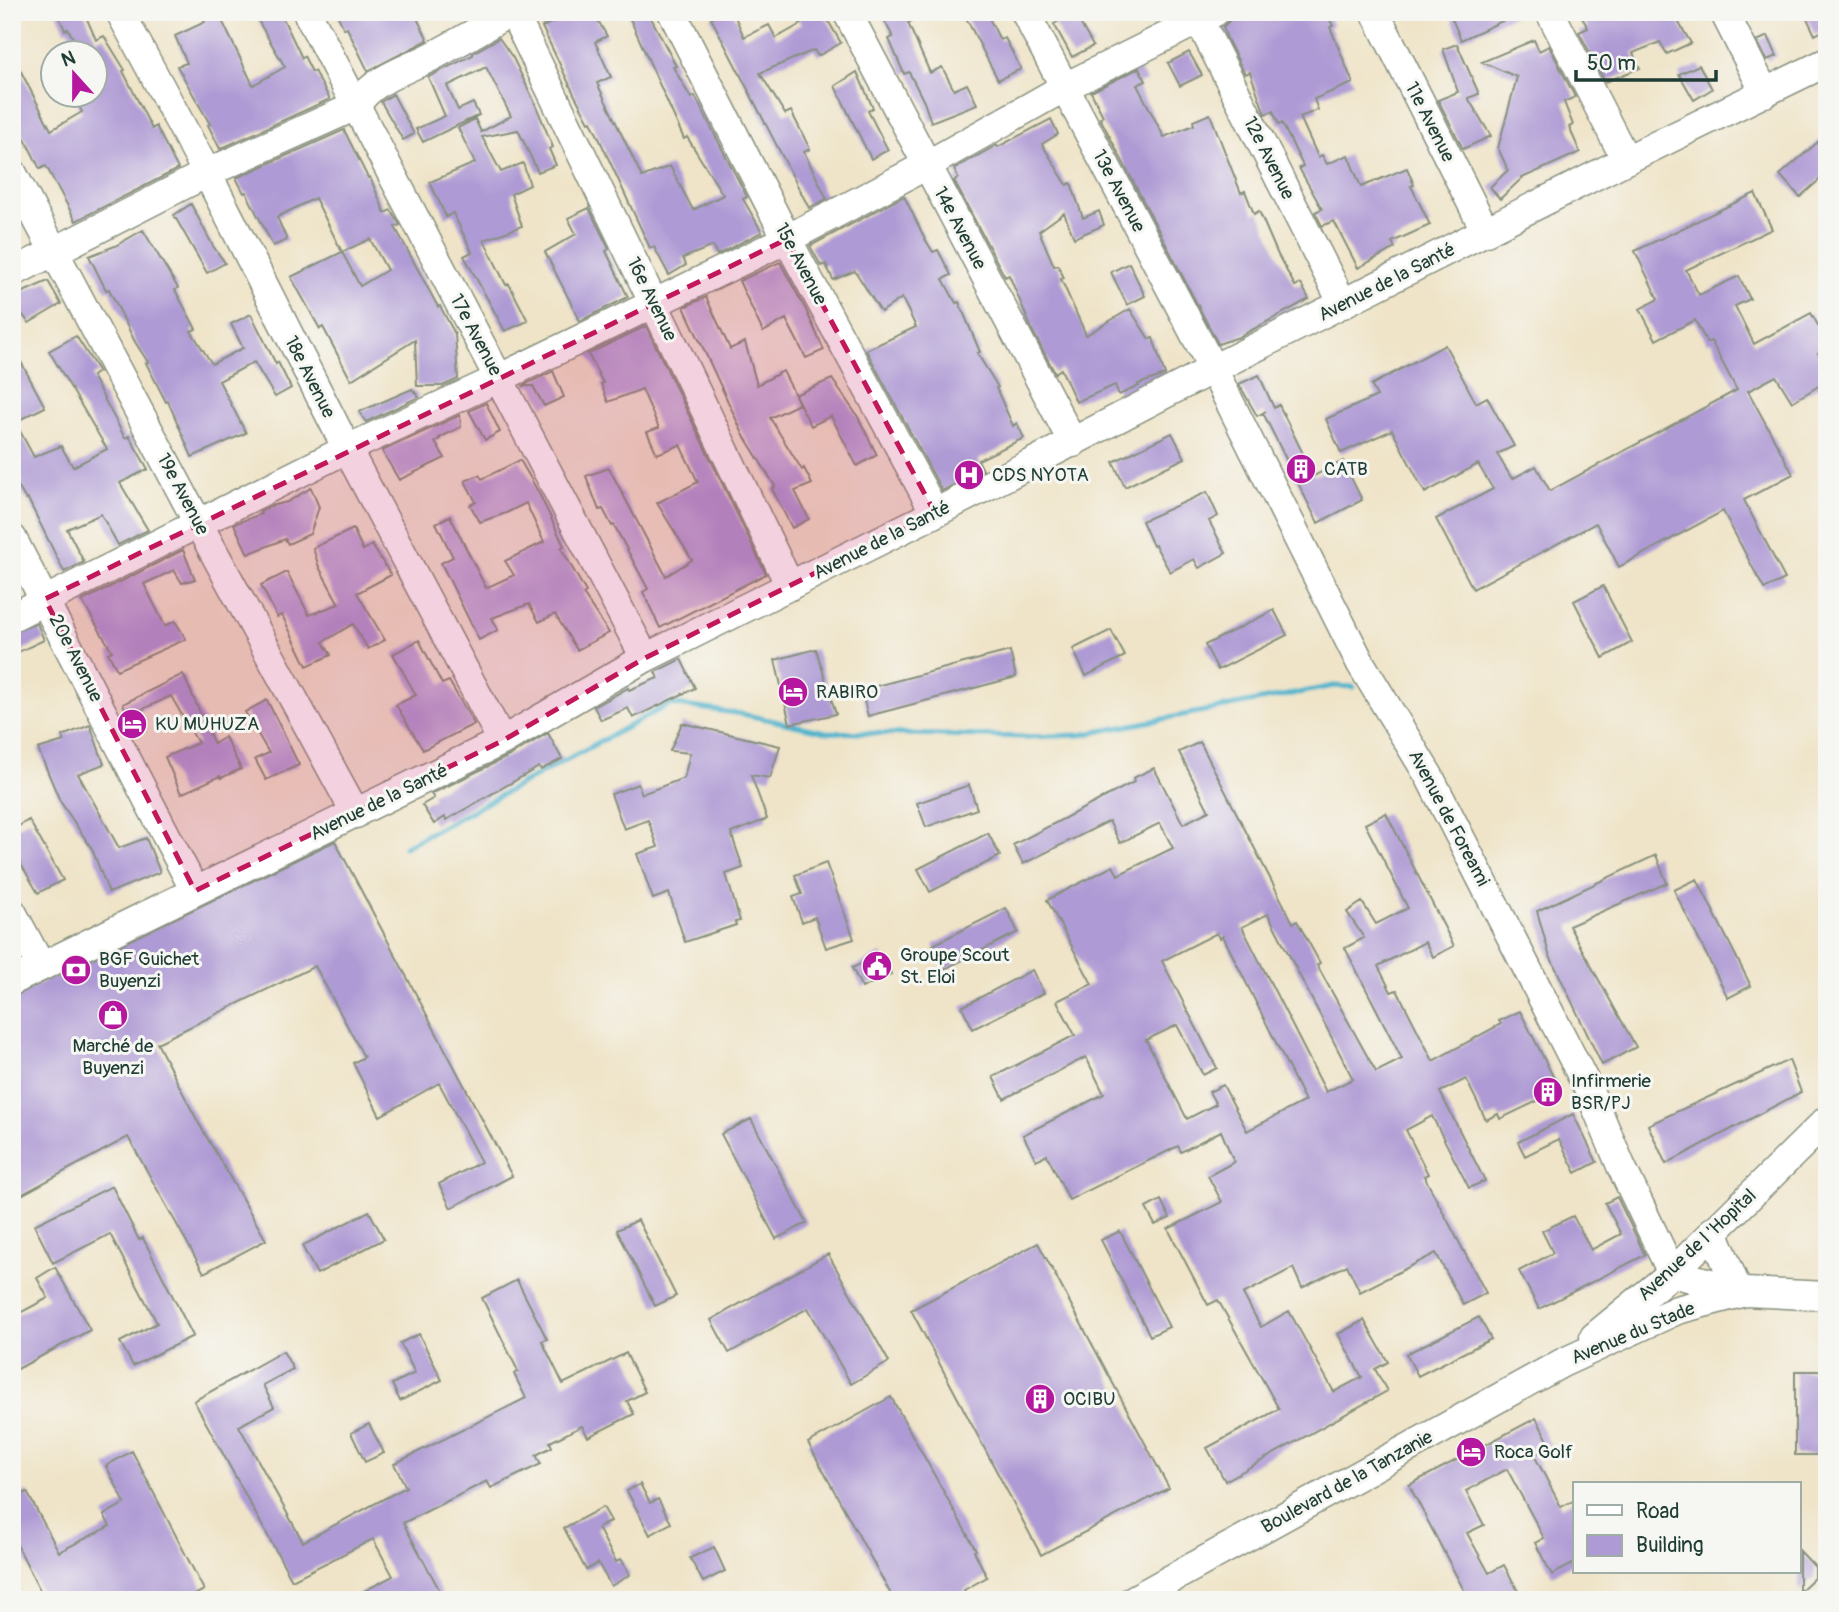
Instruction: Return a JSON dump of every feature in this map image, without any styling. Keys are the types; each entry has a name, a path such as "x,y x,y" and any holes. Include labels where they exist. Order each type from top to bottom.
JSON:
{"street":[{"name":"18e Avenue","path":"120,12 207,173 346,449 502,741"},
{"name":"17e Avenue","path":"307,12 645,658"},
{"path":"12,273 207,173 356,106 363,94 390,76 433,56 512,12"},
{"name":"16e Avenue","path":"512,12 790,586"},
{"name":"15e Avenue","path":"672,12 787,239 935,513"},
{"name":"14e Avenue","path":"847,12 1073,443"},
{"name":"13e Avenue","path":"1025,12 1213,369"},
{"name":"11e Avenue","path":"1375,12 1486,232"},
{"path":"1550,12 1626,160"},
{"path":"1724,12 1765,93"},
{"path":"12,617 45,598 346,449 498,379 787,239 1203,15"},
{"name":"12e Avenue","path":"1203,15 1343,304"},
{"name":"Avenue de la Santé","path":"12,981 502,741 645,658 1626,160 1827,62"},
{"name":"19e Avenue","path":"12,172 356,814"},
{"name":"Avenue de Foreami","path":"1213,369 1361,664 1429,776 1575,1063 1620,1166 1672,1273"},
{"name":"20e Avenue","path":"12,538 195,891"},
{"path":"12,912 41,966"},
{"name":"Avenue de l 'Hopital","path":"1562,1363 1672,1273 1827,1121"},
{"path":"1713,1230 1741,1291"},
{"name":"Avenue du Stade","path":"1672,1273 1741,1291 1827,1296"},
{"name":"Avenue du Stade","path":"1562,1363 1677,1310 1741,1291"},
{"name":"Boulevard de la Tanzanie","path":"1133,1600 1562,1363"}],"highlighted area":[{"path":"787,239 935,513 645,658 502,741 195,891 45,599"}],"building":[{"path":"57,12 84,12 95,38 73,38 68,29 65,30"},
{"path":"201,12 218,12 253,85 285,67 253,12 280,12 302,58 304,56 330,99 220,149 208,125 210,124 177,66 187,63 175,36 205,22"},
{"path":"336,12 414,12 428,40 368,71"},
{"path":"576,12 593,12 607,36 595,42 611,77 597,83 642,177 670,166 693,210 723,195 687,137 684,139 627,12 648,12 676,66 673,67 691,98 695,96 747,197 743,199 762,232 717,255 713,246 683,258 686,265 669,275 654,247 650,248 591,121 589,122 574,94 542,27"},
{"path":"722,12 733,12 744,37 769,25 776,38 801,24 794,12 823,12 841,43 818,56 814,50 760,73 785,114 791,111 810,149 804,152 827,199 809,208 711,18"},
{"path":"880,12 931,12 908,23 930,73 942,67 954,90 967,84 977,104 931,122 909,72 904,74 889,39 893,37"},
{"path":"963,12 986,12 1000,40 1005,38 1021,69 998,80"},
{"path":"1054,12 1074,12 1093,46 1072,57 1054,24 1059,21"},
{"path":"1232,12 1326,12 1353,83 1314,99 1318,110 1300,117 1318,157 1322,155 1327,164 1348,155 1361,187 1407,168 1414,185 1411,186 1430,225 1392,242 1395,248 1358,268 1334,221 1322,226 1315,212 1322,209 1299,168 1303,166 1282,123 1279,125 1273,111 1265,114 1250,72 1245,74 1227,39 1223,27"},
{"path":"1449,12 1522,12 1461,40"},
{"path":"1579,12 1697,12 1679,23 1691,43 1667,54 1660,42 1633,53 1640,68 1605,82 1579,32 1588,28"},
{"path":"1804,12 1827,12 1827,29 1815,35"},
{"path":"1768,36 1777,56 1767,60 1757,41"},
{"path":"499,38 513,58 534,101 553,147 549,149 556,165 538,172 518,130 482,137 501,172 523,163 530,185 511,194 522,226 484,240 506,285 509,284 528,321 505,331 464,256 472,252 453,213 446,217 430,182 475,163 458,128 475,119 481,132 511,116 486,67 447,86 458,110 473,103 479,115 423,142 416,129 445,116 428,77 473,55"},
{"path":"1534,40 1539,51 1549,46 1575,97 1564,102 1573,125 1569,127 1580,152 1522,178 1500,199 1490,187 1508,170 1498,148 1517,77 1482,62"},
{"path":"108,42 125,70 123,71 152,129 156,126 178,169 76,221 46,166 40,169 12,113 12,54 51,130 82,112 80,108 108,108"},
{"path":"1457,44 1479,94 1468,98 1491,136 1463,149 1438,100 1458,92 1443,49"},
{"path":"1189,52 1202,75 1180,86 1168,63"},
{"path":"1699,65 1712,89 1694,100 1679,74"},
{"path":"1139,68 1146,81 1137,85 1164,137 1194,125 1193,121 1210,114 1241,193 1245,191 1254,214 1259,211 1295,286 1301,284 1309,299 1239,337 1218,344 1100,118 1103,116 1091,92"},
{"path":"857,72 873,108 868,111 888,150 871,159 835,86"},
{"path":"393,94 414,134 403,140 381,102"},
{"path":"1051,119 1058,134 1042,144 1067,185 1071,183 1083,218 1099,211 1104,225 1074,238 1064,213 1039,231 1054,266 1058,265 1064,278 1061,279 1086,335 1130,309 1149,339 1153,338 1165,375 1138,384 1139,386 1119,395 1115,385 1076,402 1061,369 1055,373 1033,332 1009,275 1005,277 954,181 958,178 954,169"},
{"path":"344,130 368,178 370,177 385,213 391,210 400,225 395,227 455,334 458,379 443,386 417,386 415,340 351,380 323,327 320,329 291,277 342,252 315,198 277,217 287,240 273,246 236,178","holes":["370,239 387,270 360,286 342,252"]},
{"path":"1827,134 1827,173 1800,197 1780,175"},
{"path":"1755,193 1772,229 1686,270 1699,295 1739,276 1750,299 1735,306 1754,344 1811,313 1827,341 1827,349 1818,353 1827,368 1827,381 1792,402 1776,376 1748,391 1793,474 1744,500 1785,579 1764,589 1723,511 1619,567 1596,523 1473,589 1436,519 1493,489 1478,464 1425,493 1392,430 1341,453 1326,419 1377,396 1371,385 1445,345 1476,403 1487,397 1514,446 1497,454 1512,479 1536,466 1550,491 1737,390 1711,341 1707,343 1695,320 1656,340 1640,309 1658,299 1635,251"},
{"path":"904,196 925,239 933,252 938,250 951,275 943,279 956,303 959,302 980,352 977,353 998,387 996,388 1013,426 1017,423 1024,438 978,460 983,470 942,491 866,350 916,327 902,298 881,312 855,271 833,280 826,264 821,266 810,246"},
{"path":"191,204 225,263 207,273 174,215"},
{"path":"589,208 628,297 580,321 545,252 576,234 568,218"},
{"path":"143,230 178,288 175,290 196,329 191,331 212,364 243,348 231,324 251,314 291,388 275,397 254,362 219,381 246,433 192,457 168,401 166,402 146,363 148,362 89,256 115,246"},
{"path":"780,262 824,350 806,358 786,319 763,332 739,281"},
{"path":"1129,263 1145,296 1127,305 1111,272"},
{"path":"48,281 61,304 29,323 22,314 12,318 12,297"},
{"path":"706,297 730,349 745,342 757,385 783,371 799,404 770,418 812,484 795,491 809,519 792,528 772,489 775,486 743,434 684,307"},
{"path":"646,326 766,574 660,628 643,592 648,589 614,525 612,526 603,509 599,510 586,476 609,468 666,576 692,560 657,503 698,482 680,445 657,454 647,432 659,428 642,389 608,402 601,384 603,383 588,354"},
{"path":"76,336 99,372 92,376 125,438 129,436 148,469 120,483 148,530 118,545 101,514 67,529 84,562 64,572 28,499 26,500 12,476 12,345 45,407 15,422 34,457 61,446 73,467 107,449 49,351"},
{"path":"553,371 564,397 544,406 533,386 522,386"},
{"name":"CATB","path":"1259,375 1274,408 1279,405 1314,476 1343,461 1362,500 1318,523 1263,413 1266,411 1257,416 1239,384"},
{"path":"832,379 858,417 877,455 857,466 831,416 811,426 795,395"},
{"path":"412,389 419,397 366,422 359,412"},
{"path":"486,403 500,432 485,440 469,411"},
{"path":"460,415 461,427 435,442 445,458 399,480 382,451"},
{"path":"1172,433 1185,458 1125,487 1113,462"},
{"path":"520,460 564,546 561,548 586,592 583,594 609,633 577,650 555,614 539,622 529,604 492,618 498,630 479,640 441,563 453,557 436,523 450,516 486,588 514,575 505,561 544,542 526,503 480,522 470,505 476,502 465,481 479,475 482,479"},
{"path":"311,488 319,507 310,534 288,544 285,539 248,554 234,524 261,514 260,511 271,506 287,502"},
{"path":"1207,492 1218,516 1209,521 1226,553 1199,568 1194,559 1170,572 1155,545 1153,546 1142,521"},
{"path":"353,529 363,550 372,545 391,575 357,593 385,640 368,649 353,624 323,642 331,655 307,666 282,615 277,617 261,585 287,572 309,615 339,604 319,567 313,548"},
{"path":"183,550 195,579 182,583 174,570 144,584 165,626 175,621 186,639 117,670 108,653 112,651 82,601"},
{"path":"1603,586 1632,642 1603,658 1574,601"},
{"path":"1274,610 1287,635 1218,670 1205,645"},
{"path":"37,623 44,640 12,655 12,633"},
{"path":"1111,630 1125,656 1086,676 1073,649"},
{"path":"419,640 442,684 449,681 474,724 423,750 396,705 416,695 393,654"},
{"path":"816,649 836,714 790,724 775,660"},
{"path":"1010,651 1016,677 868,716 861,690"},
{"path":"681,659 695,688 633,718 628,708 601,720 594,707 628,688 629,690 658,678 655,672"},
{"path":"183,674 214,744 225,737 241,769 181,794 165,757 198,743 171,696 128,716 123,704"},
{"path":"267,700 299,765 266,780 255,759 269,753 245,712"},
{"path":"682,723 780,746 770,778 751,775 767,819 731,833 743,868 726,874 740,921 735,922 736,925 685,942 669,893 653,899 637,854 658,847 648,820 624,829 611,794 638,784 642,794 684,778 690,753 670,751"},
{"path":"90,725 104,764 78,774 119,848 146,838 160,872 109,893 92,849 60,801 38,749 64,741 62,736"},
{"path":"548,733 562,759 541,770 539,767 446,820 445,817 434,824 422,805 434,798 431,794 509,756"},
{"path":"1200,742 1293,923 1297,921 1320,963 1317,965 1376,1072 1402,1059 1345,948 1364,938 1347,912 1362,902 1376,924 1408,908 1365,824 1386,813 1454,946 1433,957 1425,942 1378,966 1391,992 1397,990 1433,1061 1520,1011 1560,1090 1500,1119 1498,1114 1486,1120 1466,1079 1440,1092 1485,1181 1469,1188 1432,1116 1406,1130 1428,1174 1424,1176 1486,1293 1463,1305 1436,1253 1360,1292 1347,1265 1302,1288 1293,1268 1243,1294 1261,1327 1289,1311 1334,1392 1362,1377 1338,1334 1364,1320 1388,1362 1375,1369 1387,1391 1225,1481 1207,1448 1279,1409 1218,1300 1208,1305 1168,1229 1222,1202 1208,1176 1234,1162 1221,1131 1181,1152 1178,1146 1069,1200 1047,1155 1036,1160 1023,1135 1104,1094 1086,1057 1004,1099 993,1077 1075,1035 1057,1001 1092,984 1047,900 1113,866 1118,875 1173,848 1160,823 1120,843 1109,821 1023,864 1013,845 1134,782 1133,778 1154,768 1183,824 1209,811 1179,752","holes":["1268,914 1353,1079 1326,1092 1242,927","1217,933 1220,938 1223,936 1305,1101 1247,1131 1223,1085 1209,1092 1216,1104 1187,1119 1146,1040 1177,1025 1203,1075 1217,1068 1162,961"]},
{"path":"969,785 977,809 926,827 917,803"},
{"path":"29,820 63,880 38,893 12,849 12,830"},
{"path":"988,833 1000,856 930,892 918,869"},
{"name":"Marché de Buyenzi","path":"335,841 512,1176 451,1208 439,1184 481,1162 439,1083 380,1116 353,1063 364,1057 315,966 157,1043 198,1122 266,1240 204,1273 128,1137 12,1200 12,997"},
{"path":"1656,855 1667,883 1569,926 1636,1047 1602,1065 1549,954 1537,911"},
{"path":"826,863 854,939 826,948 815,917 802,922 793,897 802,894 795,875"},
{"path":"1697,879 1751,986 1728,998 1674,890"},
{"path":"1006,908 1018,932 945,969 933,945"},
{"path":"882,954 891,974 862,988 852,968"},
{"path":"1032,970 1044,993 973,1029 962,1007"},
{"path":"1789,1060 1801,1092 1666,1164 1648,1125"},
{"path":"1573,1114 1597,1162 1576,1173 1559,1139 1525,1156 1518,1142"},
{"path":"751,1119 807,1223 776,1239 721,1134"},
{"path":"112,1186 139,1240 143,1238 193,1336 133,1366 120,1342 157,1323 110,1234 53,1263 34,1225"},
{"path":"1617,1197 1645,1255 1539,1309 1519,1271 1553,1253 1542,1231 1573,1216 1591,1250 1621,1234 1605,1203"},
{"path":"1161,1200 1170,1218 1155,1225 1146,1208"},
{"path":"369,1211 384,1239 317,1274 302,1246"},
{"path":"638,1220 676,1296 655,1306 617,1230"},
{"path":"1120,1231 1169,1327 1150,1336 1101,1240"},
{"name":"OCIBU","path":"1038,1243 1169,1488 1041,1555 911,1310"},
{"path":"828,1254 889,1362 851,1384 808,1308 729,1353 711,1320"},
{"path":"55,1267 90,1330 12,1372 12,1317 48,1298 37,1278"},
{"path":"517,1280 547,1339 542,1341 563,1384 626,1353 645,1392 627,1401 634,1414 588,1437 582,1426 550,1442 552,1447 536,1455 541,1464 491,1488 487,1481 403,1523 445,1600 347,1600 393,1576 373,1539 292,1580 194,1401 283,1351 293,1369 263,1385 274,1407 239,1426 303,1542 406,1487 394,1464 526,1398 514,1374 518,1371 482,1298"},
{"path":"1479,1317 1491,1339 1418,1376 1406,1354"},
{"path":"419,1334 442,1380 400,1401 392,1384 415,1373 400,1343"},
{"path":"1795,1371 1826,1371 1826,1455 1795,1455"},
{"path":"891,1397 976,1550 974,1551 987,1577 964,1590 970,1600 894,1600 808,1443"},
{"path":"1536,1418 1551,1446 1534,1455 1561,1507 1573,1501 1573,1564 1552,1575 1535,1543 1544,1538 1507,1469 1466,1491 1484,1525 1467,1533 1489,1573 1504,1565 1523,1600 1469,1600 1409,1485"},
{"path":"369,1424 384,1453 365,1462 351,1433"},
{"path":"132,1451 204,1590 185,1600 45,1600 12,1535 12,1499 27,1492 59,1552 110,1526 104,1515 125,1503 106,1466"},
{"path":"640,1484 650,1503 658,1499 671,1523 650,1535 627,1491"},
{"path":"603,1507 611,1521 598,1528 616,1562 621,1559 630,1575 611,1586 598,1563 586,1570 564,1528"},
{"path":"714,1547 725,1571 703,1582 690,1558"},
{"path":"1800,1551 1815,1567 1815,1577 1799,1592"}],"waterway":[{"path":"404,847 670,704 742,714 826,732 1025,737 1080,735 1334,686 1354,687"}],"place":[{"name":"CATB","path":"1301,469"},
{"name":"CDS NYOTA","path":"969,475"},
{"name":"RABIRO","path":"793,692"},
{"name":"KU MUHUZA","path":"132,724"},
{"name":"Groupe Scout St. Eloi","path":"877,966"},
{"name":"BGF Guichet Buyenzi","path":"76,970"},
{"name":"Marché de Buyenzi","path":"113,1015"},
{"name":"Infirmerie BSR/PJ","path":"1548,1092"},
{"name":"OCIBU","path":"1040,1399"},
{"name":"Roca Golf","path":"1471,1452"}]}
